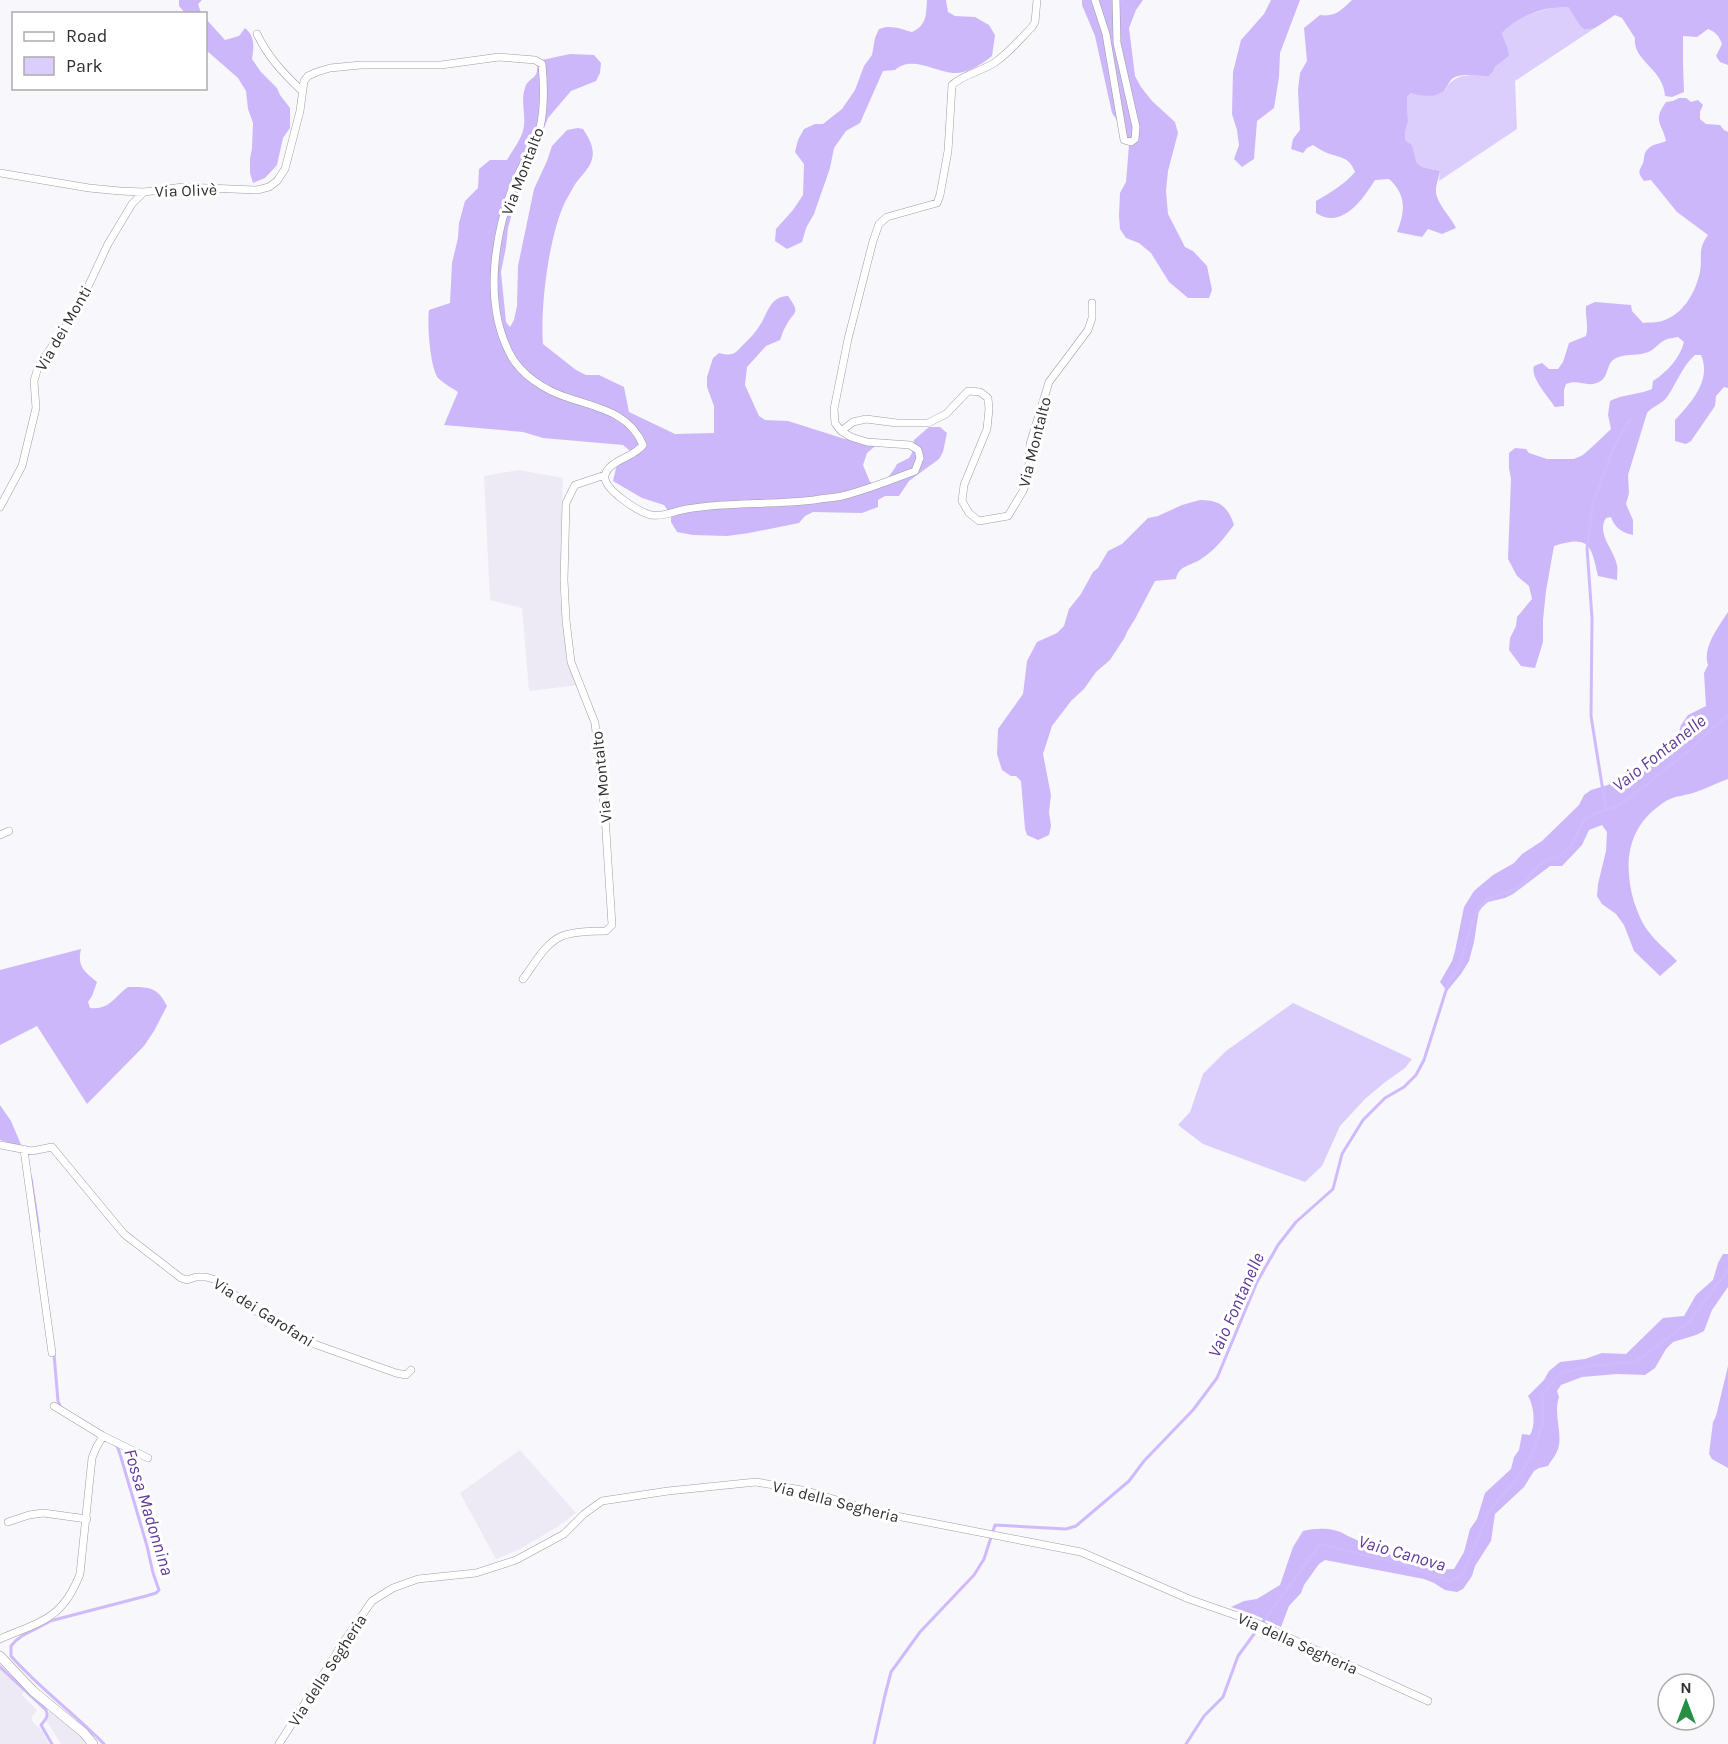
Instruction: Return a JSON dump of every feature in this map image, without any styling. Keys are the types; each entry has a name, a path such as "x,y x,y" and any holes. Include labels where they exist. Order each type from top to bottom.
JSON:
{"street":[{"path":"605,475 605,482 610,490 650,515 661,515 684,509 711,506 768,504 840,496 915,471 920,458 918,450 910,445 867,442 851,438 835,423 834,409 856,306 879,224 887,217 937,203 948,151 952,85 960,77 981,71 996,62 1032,27 1035,22 1037,0"},
{"path":"1095,0 1106,34 1124,140 1131,142 1135,139 1136,127 1117,43 1116,0"},
{"path":"257,33 274,63 302,91"},
{"name":"Via Montalto","path":"302,91 304,81 308,76 330,68 391,64 441,65 499,57 535,60 542,64 542,111 538,135 514,183 504,216 496,256 494,281 501,332 509,353 523,371 537,383 566,397 604,408 624,420 639,433 644,445 639,451 609,469 605,475 575,485 566,503 564,580 566,620 571,662 595,723 605,816 612,925 606,931 561,936 545,949 523,979"},
{"name":"Via Olivè","path":"0,173 89,188 144,192 183,187 257,190 277,182 285,168 300,111 302,91"},
{"name":"Via dei Monti","path":"0,507 22,466 36,408 34,381 38,367 78,308 108,244 132,204 144,192"},
{"name":"Via Montalto","path":"841,431 853,422 866,419 897,423 928,423 946,414 968,391 980,392 987,398 989,409 987,429 964,485 962,501 969,513 979,521 1008,516 1028,478 1030,444 1049,382 1088,330 1092,318 1092,303"},
{"path":"0,835 9,831"},
{"name":"Via dei Garofani","path":"0,1145 32,1151 52,1147 124,1234 181,1278 187,1280 206,1277 216,1280 254,1310 317,1345 396,1373 406,1375 411,1370"},
{"path":"24,1150 52,1353"},
{"path":"54,1406 103,1436 148,1458"},
{"path":"0,1639 47,1619 63,1606 74,1590 80,1574 92,1458 103,1436"},
{"name":"Via della Segheria","path":"279,1744 372,1601 393,1588 418,1580 476,1573 516,1560 564,1534 584,1514 602,1501 668,1491 756,1482 807,1491 876,1512 1081,1552 1189,1599 1252,1621 1428,1701"},
{"path":"8,1522 43,1513 87,1518"},
{"path":"0,1656 33,1691 84,1733 93,1744"}],"shaded area":[{"path":"179,0 202,0 198,4 201,12 184,12 179,6"},
{"path":"927,0 946,0 948,12 955,16 975,17 989,25 995,35 992,56 974,68 958,73 915,64 883,71 860,123 846,131 834,148 830,168 802,242 787,249 775,241 776,229 803,195 804,164 795,152 804,129 815,124 823,124 842,109 855,90 864,66 872,55 879,29 892,27 912,32 917,29 925,19"},
{"path":"1082,0 1143,0 1129,28 1135,76 1152,101 1175,122 1178,133 1168,171 1166,191 1168,214 1185,247 1193,251 1207,266 1212,290 1209,298 1188,298 1169,282 1151,253 1139,243 1126,238 1120,229 1120,193 1126,182 1129,145 1127,135 1112,113 1095,36"},
{"path":"1271,0 1300,0 1280,53 1274,108 1257,121 1254,159 1242,167 1234,159 1239,145 1232,114 1233,72 1241,40 1264,14"},
{"path":"1352,0 1728,0 1728,65 1720,62 1716,56 1722,44 1713,31 1708,29 1697,37 1683,36 1684,92 1672,97 1665,96 1659,79 1638,53 1635,38 1622,18 1615,15 1595,28 1585,30 1568,7 1550,8 1524,17 1502,33 1509,56 1495,67 1489,76 1455,77 1439,94 1425,96 1411,93 1407,97 1408,122 1405,140 1412,145 1417,163 1422,167 1440,171 1436,195 1456,228 1442,234 1428,229 1422,237 1397,232 1402,218 1403,204 1399,191 1389,179 1375,180 1358,203 1343,215 1334,218 1316,213 1316,201 1342,184 1355,172 1347,160 1313,145 1303,153 1291,149 1293,139 1300,130 1298,90 1300,73 1307,61 1304,28 1320,15 1338,12"},
{"path":"207,20 225,40 239,36 245,28 248,31 253,42 252,59 277,88 290,108 290,128 283,138 277,165 265,178 253,183 250,159 253,123 248,109 246,91 238,78 207,51"},
{"path":"570,54 594,55 601,63 600,73 596,81 571,91 548,118 517,195 508,228 501,272 506,322 510,327 517,306 518,266 534,189 552,146 567,130 583,129 592,147 593,155 589,166 565,202 554,233 544,291 543,344 576,370 586,375 599,375 624,387 629,412 675,434 714,433 714,406 707,387 707,377 713,358 719,353 728,355 736,352 757,330 773,302 788,296 795,307 795,312 780,340 766,346 747,367 745,385 759,416 765,420 788,421 845,439 881,441 867,453 863,465 870,482 879,487 897,464 909,458 914,440 929,427 940,427 947,433 939,459 909,481 899,496 885,496 878,500 878,507 862,513 813,512 799,523 749,533 727,536 693,535 677,532 671,522 671,515 664,505 642,498 613,481 617,464 636,456 623,445 543,438 523,432 444,425 458,392 440,380 435,372 428,325 429,310 450,303 452,263 465,201 478,188 479,169 490,160 507,160 520,138 524,126 523,99 526,84 535,76 537,65 542,60"},
{"path":"1686,98 1691,102 1698,100 1703,105 1700,119 1706,124 1720,125 1728,132 1728,388 1724,387 1716,396 1715,406 1691,441 1686,444 1675,441 1675,420 1693,399 1702,382 1704,364 1701,355 1695,355 1683,369 1667,397 1647,413 1628,475 1629,493 1626,504 1633,520 1633,535 1619,529 1611,517 1606,518 1603,524 1604,536 1617,565 1617,580 1598,576 1590,550 1581,542 1554,546 1546,591 1543,642 1535,668 1521,666 1509,650 1510,638 1516,626 1517,617 1532,599 1529,586 1517,576 1508,559 1511,479 1509,453 1515,448 1526,449 1529,453 1547,459 1574,459 1583,455 1611,429 1608,415 1610,401 1652,389 1653,381 1672,364 1684,342 1678,337 1670,338 1648,352 1617,358 1611,362 1604,378 1597,383 1566,384 1564,406 1555,407 1537,381 1533,371 1534,366 1542,363 1549,369 1558,369 1563,362 1569,343 1586,336 1586,306 1595,302 1631,305 1632,311 1643,323 1662,321 1676,314 1694,290 1699,276 1702,246 1708,235 1677,212 1651,180 1644,181 1639,172 1646,151 1666,141 1659,122 1662,109 1666,102"},
{"path":"519,470 563,478 560,593 565,638 579,685 529,691 522,608 490,600 484,476"},
{"path":"1200,500 1222,505 1229,513 1234,525 1210,552 1183,568 1176,579 1155,581 1110,660 1096,672 1052,726 1043,754 1051,795 1049,835 1038,840 1027,835 1021,781 1016,776 1011,776 1002,770 997,754 998,729 1023,694 1027,661 1037,642 1057,633 1064,626 1069,609 1108,551 1122,544 1148,518"},
{"path":"1728,612 1728,779 1663,803 1642,823 1635,835 1629,860 1631,888 1642,921 1651,935 1677,961 1660,976 1634,951 1624,925 1597,896 1606,851 1607,832 1602,825 1589,830 1582,845 1562,866 1550,866 1513,894 1488,902 1479,910 1469,961 1447,991 1440,982 1452,961 1464,907 1474,891 1542,841 1591,790 1608,785 1618,776 1641,771 1651,766 1676,742 1681,725 1688,715 1706,706 1704,673 1708,665 1707,652 1712,637"},
{"path":"81,949 81,964 88,975 97,982 88,1002 90,1008 107,1005 128,987 141,987 156,991 167,1006 144,1046 87,1104 37,1026 0,1045 0,970"},
{"path":"0,1105 11,1121 22,1147 0,1140"},
{"path":"1723,1254 1728,1254 1728,1287 1712,1310 1704,1331 1673,1342 1655,1368 1645,1375 1617,1374 1582,1377 1561,1385 1557,1391 1559,1443 1557,1451 1548,1466 1534,1471 1524,1487 1495,1514 1491,1541 1463,1589 1457,1592 1445,1590 1424,1579 1325,1560 1319,1564 1301,1593 1289,1606 1281,1627 1231,1607 1244,1601 1257,1599 1280,1585 1293,1547 1303,1531 1308,1530 1325,1529 1341,1532 1380,1551 1411,1552 1430,1567 1454,1569 1464,1552 1470,1529 1477,1519 1485,1493 1511,1469 1514,1457 1519,1450 1522,1434 1530,1435 1534,1416 1528,1396 1544,1380 1549,1371 1560,1362 1585,1359 1602,1353 1626,1354 1663,1318 1684,1316 1696,1295 1713,1280"},
{"path":"1728,1366 1728,1468 1712,1459 1709,1454 1713,1422"},
{"path":"520,1450 576,1513 520,1549 496,1559 460,1493"},
{"path":"0,1663 28,1690 22,1695 37,1710 32,1721 42,1731 49,1744 0,1744"},
{"path":"51,1710 71,1726 87,1744 61,1744 46,1720"}],"green space":[{"path":"1560,6 1568,7 1585,30 1595,28 1515,81 1517,129 1439,181 1440,171 1422,167 1417,163 1412,145 1405,140 1408,122 1407,97 1411,93 1446,89 1459,77 1489,76 1495,67 1509,56 1502,33 1508,27 1521,18"},
{"path":"1293,1003 1412,1059 1405,1068 1365,1099 1340,1126 1322,1166 1305,1182 1203,1144 1178,1125 1190,1112 1203,1074 1226,1051"}],"waterway":[{"path":"1606,810 1591,716 1592,618 1587,548 1593,503 1614,447 1630,419"},
{"name":"Vaio Fontanelle","path":"874,1744 891,1672 920,1632 974,1575 984,1559 995,1525 1066,1529 1076,1526 1129,1481 1144,1461 1193,1410 1217,1378 1257,1282 1278,1245 1296,1222 1333,1189 1342,1154 1363,1120 1385,1098 1404,1087 1416,1075 1424,1060 1449,981 1458,969 1474,917 1481,906 1489,898 1516,889 1526,881 1538,865 1563,854 1573,843 1584,820 1618,806 1693,747 1728,716"},
{"name":"Fossa Madonnina","path":"31,1178 39,1231"},
{"name":"Vaio Canova","path":"1186,1744 1204,1716 1223,1697 1238,1656 1320,1544 1404,1565 1449,1581 1462,1575 1489,1511 1515,1481 1531,1457 1543,1423 1542,1395 1561,1373 1590,1366 1635,1362 1688,1323 1728,1270"},
{"name":"Fossa Madonnina","path":"54,1354 58,1401 61,1408"},
{"name":"Fossa Madonnina","path":"104,1744 22,1668 11,1656 11,1646 24,1635 50,1621 146,1596 159,1590 120,1454 115,1445"},
{"path":"0,1667 46,1710 47,1717 41,1725 52,1744"}]}
